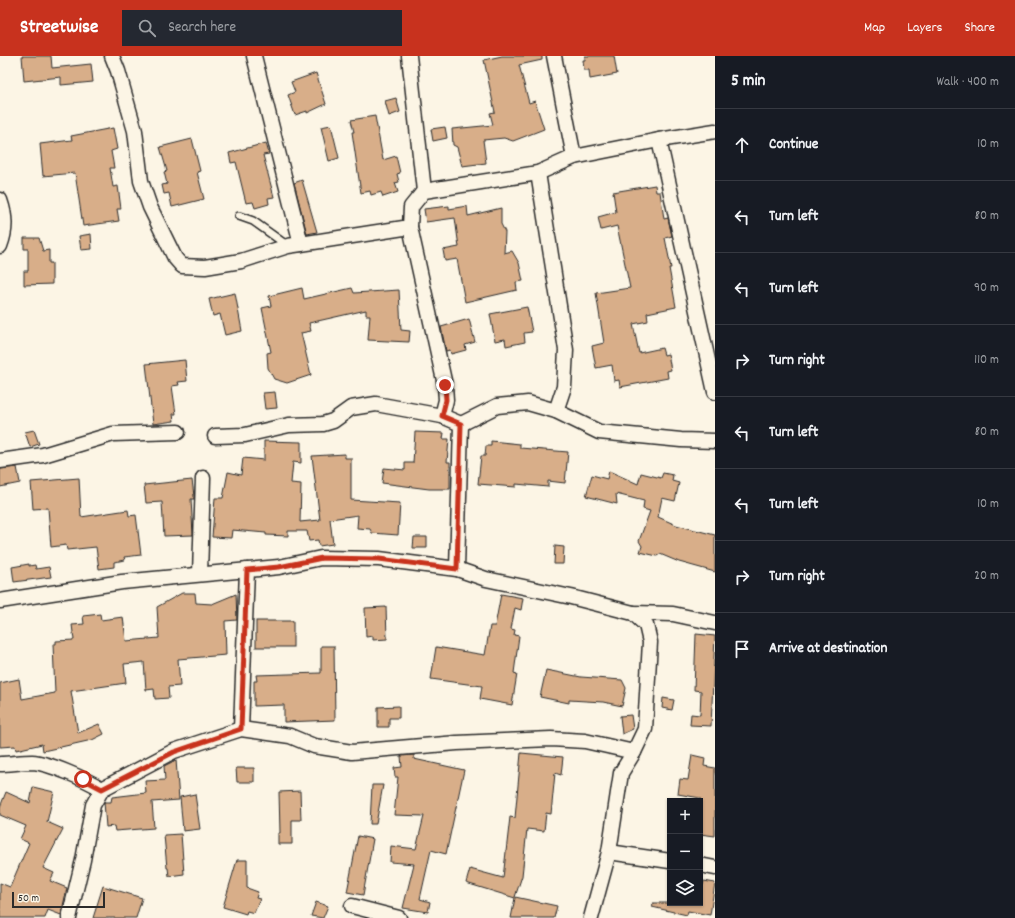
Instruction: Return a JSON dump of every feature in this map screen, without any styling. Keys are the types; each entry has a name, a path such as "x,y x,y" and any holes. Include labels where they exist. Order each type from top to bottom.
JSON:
{"street":[{"path":"112,56 118,71 135,132 141,181 150,207 175,258 182,266 192,268 205,267 242,261 294,245 410,226"},
{"path":"254,56 294,245"},
{"path":"409,56 424,191"},
{"path":"554,56 574,157"},
{"path":"442,416 446,400 445,385 410,226 411,207 424,191 538,173 574,157 659,140 715,131"},
{"path":"659,140 715,392"},
{"path":"538,173 566,350 564,387 556,411"},
{"path":"0,200 5,212 5,233 0,246"},
{"path":"215,436 245,435 289,425 323,424 333,421 351,408 376,404 442,416 461,424 498,406 528,403 556,411 600,432 681,440 715,441"},
{"path":"457,569 461,424"},
{"path":"0,461 43,455 113,434 178,432"},
{"path":"200,574 202,478"},
{"path":"0,601 122,582 279,567 322,558 379,559 457,569 486,579 579,598 633,613 673,614 715,623"},
{"path":"241,729 247,570"},
{"path":"591,918 609,852 620,772 634,752 645,729 650,642 646,625 633,613"},
{"path":"69,918 83,860 93,805 102,789 174,752 241,729 290,736 314,746 352,752 457,743 551,739 585,742 634,752"},
{"path":"0,764 33,762 90,782 102,789"},
{"path":"609,852 667,861"},
{"path":"703,866 715,868"},
{"path":"352,906 399,918"}],"lane":[{"path":"239,216 253,221 294,245"}],"building":[{"path":"22,56 51,56 52,68 91,64 93,82 61,85 61,77 24,81"},
{"path":"502,56 542,56 542,60 519,65 529,103 535,101 544,129 513,141 504,138 483,140 486,163 462,166 457,147 453,145 452,129 493,125 490,113 495,112 484,60"},
{"path":"585,56 614,56 617,74 590,79 589,70 584,70 583,60 585,60"},
{"path":"316,73 326,104 307,113 307,111 295,115 288,95 295,92 291,82"},
{"path":"396,98 400,112 389,116 385,101"},
{"path":"375,116 383,160 396,156 400,173 397,174 399,182 395,183 398,192 383,197 381,192 371,195 370,191 361,193 352,132 354,132 351,120"},
{"path":"331,125 339,158 329,161 321,127"},
{"path":"445,127 447,138 433,141 431,129"},
{"path":"113,128 117,149 111,151 114,168 110,168 113,187 118,186 121,209 117,209 119,221 83,226 75,173 43,176 40,144 72,140 71,136"},
{"path":"192,139 200,171 197,172 204,199 172,207 169,193 164,194 162,185 167,184 164,172 167,171 160,147"},
{"path":"266,143 269,154 263,155 274,197 268,198 269,204 255,208 253,202 246,203 236,162 231,163 229,153"},
{"path":"302,180 317,232 307,234 294,183"},
{"path":"655,185 656,192 660,192 664,219 668,218 672,236 665,238 671,268 669,268 676,307 647,313 648,321 633,324 639,353 662,348 664,355 668,354 671,370 667,371 668,378 620,387 619,380 614,381 612,365 596,368 592,346 604,343 596,293 630,288 617,226 601,230 598,217 616,212 613,192"},
{"path":"449,206 449,209 467,206 468,216 501,208 501,224 505,232 504,253 512,251 519,263 523,281 516,282 517,290 465,302 457,259 445,261 443,250 459,247 455,218 426,222 424,209"},
{"path":"91,234 92,249 81,250 79,236"},
{"path":"24,238 39,238 43,251 49,250 49,263 52,263 52,284 24,285 24,271 28,271 28,249 24,249"},
{"path":"302,288 304,299 352,288 354,293 399,290 401,330 410,331 409,342 368,340 370,315 366,315 366,310 309,323 311,331 301,333 311,375 287,383 274,379 268,368 267,353 271,352 262,308 271,306 269,296"},
{"path":"235,293 242,331 225,335 220,314 213,316 209,299"},
{"path":"527,307 532,332 524,333 525,342 506,346 505,339 495,341 490,314"},
{"path":"469,319 475,342 465,345 466,350 451,354 450,350 446,351 441,327"},
{"path":"185,360 187,381 178,382 179,385 172,386 176,414 173,414 174,421 153,424 146,364"},
{"path":"275,392 277,408 265,409 263,393"},
{"path":"34,430 39,444 30,447 25,432"},
{"path":"415,432 444,433 443,439 449,439 447,462 450,462 450,489 429,489 382,483 384,468 405,470 405,463 413,463"},
{"path":"264,441 301,442 301,463 293,462 291,483 301,484 300,522 320,520 312,456 345,454 345,458 351,458 351,500 400,503 398,535 372,533 370,529 357,528 358,515 330,519 333,544 319,546 318,540 309,541 307,531 288,531 288,536 266,535 266,533 232,530 231,538 212,537 215,498 223,498 228,472 241,475 243,458 264,460"},
{"path":"491,441 520,444 520,448 568,452 565,483 548,481 548,487 516,484 516,487 478,484 481,456 485,456 486,446 491,446"},
{"path":"17,467 20,483 0,487 0,469"},
{"path":"609,471 638,484 641,473 661,478 663,473 673,475 672,481 679,483 675,501 662,498 658,517 676,525 715,535 715,572 679,562 660,554 657,556 640,552 642,546 639,541 650,511 643,509 644,501 616,494 617,504 586,496 592,475 607,479"},
{"path":"79,478 81,517 128,510 129,516 136,515 141,555 124,557 125,560 114,562 114,567 99,569 96,547 67,550 66,545 51,547 48,508 33,509 31,482"},
{"path":"192,480 194,496 194,499 191,499 193,535 164,536 162,502 146,503 144,485"},
{"path":"414,537 427,537 427,548 413,548"},
{"path":"555,546 564,547 563,564 554,564"},
{"path":"29,564 29,566 35,565 36,569 49,567 51,577 14,582 12,567"},
{"path":"182,593 195,593 196,603 212,604 236,594 237,620 225,621 226,655 178,659 180,686 168,687 169,698 155,699 154,689 146,690 144,662 124,664 126,683 71,691 78,733 99,724 104,734 92,740 43,751 42,744 16,750 15,746 0,747 0,683 19,679 22,699 55,693 53,644 56,644 56,641 74,640 72,625 84,624 83,616 100,614 101,620 123,617 126,641 159,638 157,607"},
{"path":"501,594 523,598 521,610 515,608 511,629 515,630 514,635 519,636 514,673 517,674 512,705 480,699 482,686 431,679 436,647 485,655 490,626 495,626"},
{"path":"386,607 387,639 373,640 373,636 366,637 365,608"},
{"path":"256,621 293,621 293,647 256,647"},
{"path":"696,634 715,636 711,726 690,725 691,714 700,715 701,691 694,690"},
{"path":"321,646 334,646 335,720 284,722 284,705 254,706 254,681 257,681 256,675 321,673"},
{"path":"546,670 581,677 622,680 626,688 622,706 603,702 569,700 569,703 540,697"},
{"path":"663,698 674,700 672,710 662,708"},
{"path":"399,706 399,718 389,718 389,727 378,727 378,707"},
{"path":"631,715 633,729 622,734 620,716"},
{"path":"521,753 563,757 561,775 555,773 551,814 546,813 544,831 527,829 522,876 515,897 557,906 554,918 511,918 515,898 466,883 470,869 503,878 510,817 515,818"},
{"path":"414,755 414,759 464,770 446,854 431,850 420,899 430,902 428,912 403,908 414,864 390,862 391,846 416,849 424,816 394,815 398,777 395,777 394,768 402,767 401,756"},
{"path":"692,755 705,758 704,766 715,768 715,836 703,834 703,798 678,794 680,779 688,780"},
{"path":"176,760 179,800 152,802 154,828 115,831 114,826 106,827 104,802 111,802 112,797 146,793 145,781 165,780 164,766"},
{"path":"236,768 254,768 254,782 237,782"},
{"path":"372,785 383,785 376,824 370,824"},
{"path":"33,787 54,792 47,822 63,829 43,868 54,873 50,881 67,888 61,915 48,910 45,918 0,918 0,883 10,887 29,843 20,839 26,826 0,815 0,807 6,792 30,803"},
{"path":"300,791 301,820 292,820 292,844 278,844 278,833 280,833 279,792"},
{"path":"195,794 200,829 183,831 180,797"},
{"path":"181,834 184,874 169,876 164,835"},
{"path":"358,836 373,839 363,895 347,892"},
{"path":"237,860 247,860 247,888 258,892 256,898 260,899 254,913 247,911 246,914 223,907"},
{"path":"704,881 715,883 710,915 688,911 687,915 652,907 653,903 667,903 667,906 703,906"},
{"path":"103,886 142,898 136,918 93,918"},
{"path":"316,902 328,906 323,918 311,916"}],"route":[{"path":"83,779 102,789 174,752 241,729 247,570 279,567 322,558 379,559 457,569 461,424 442,416 446,400 445,385"}]}
